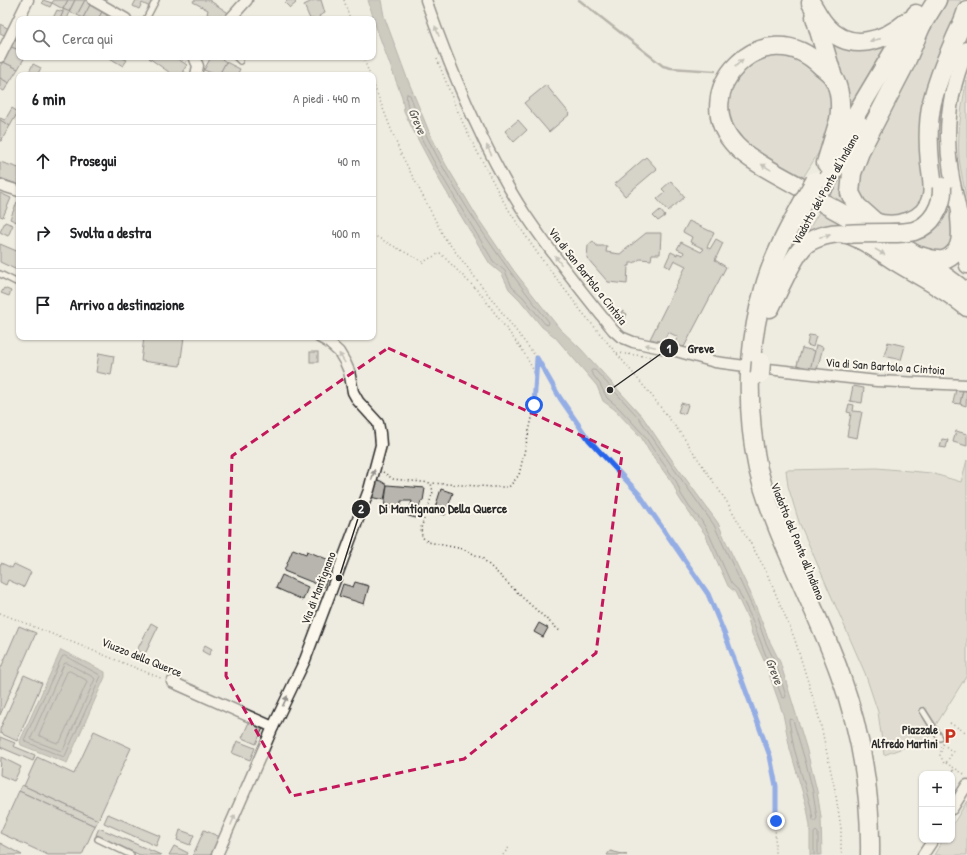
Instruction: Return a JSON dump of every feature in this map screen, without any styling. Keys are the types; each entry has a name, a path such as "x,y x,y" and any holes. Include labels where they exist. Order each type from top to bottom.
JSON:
{"highway":[{"path":"810,2 827,27 841,37 857,42 878,39 890,34 926,8"},
{"path":"810,2 839,96 840,113 826,163"},
{"name":"Viadotto del Ponte all'Indiano","path":"870,855 867,787 856,729 838,668 778,527 759,470 750,414 770,308 781,272 826,163 926,8"},
{"name":"Viadotto del Ponte all'Indiano","path":"881,855 881,831 874,764 862,707 853,677 786,518 778,494 768,456 761,414 754,333 764,287 786,233 813,194 926,8"},
{"path":"887,238 874,221 860,209 851,196 850,189 852,173 861,149 905,64 926,8"},
{"path":"874,221 892,224 907,222 919,216 929,202 932,194 929,144 930,114 934,96 947,56 967,10"},
{"path":"833,77 815,59 802,52 790,48 772,47 758,50 743,59 729,74 722,88 720,101 723,127 735,146 743,153 864,226 916,255 967,294"},
{"path":"770,308 796,256 810,241 824,235 905,232 918,229 929,222 936,213 941,200 942,187 938,167 937,144 941,75"},
{"path":"916,255 939,260 946,259 952,255 960,246 962,209"},
{"path":"846,234 860,240 891,258 952,296 967,308"}],"street":[{"path":"20,16 28,0"},
{"path":"92,0 121,16"},
{"path":"233,16 247,0"},
{"name":"Via di San Bartolo a Cintoia","path":"426,0 451,66 489,150 507,183 543,240 613,330 621,337 633,342 676,351 715,362 758,368 877,380 967,385"},
{"path":"0,57 16,24"},
{"path":"967,49 953,90 949,115 950,164 967,234"},
{"path":"194,60 198,66 197,72"},
{"path":"0,185 16,190"},
{"path":"962,209 967,266"},
{"name":"Via di Mantignano","path":"217,855 273,727 305,660 361,511 381,445 378,423 358,401 353,392 346,362 339,352 324,340"},
{"name":"Viuzzo della Querce","path":"172,682 273,727"},
{"path":"953,807 966,780"},
{"path":"923,855 930,843"}],"lane":[{"path":"148,16 156,0"},
{"path":"0,274 16,282"},
{"path":"923,711 940,738"},
{"path":"98,839 131,855"}],"path":[{"path":"344,0 349,16"},
{"path":"437,58 467,132 502,199 540,257 582,312 684,438 727,502 765,570 794,637 819,717 835,790 841,828 842,855"},
{"path":"364,60 369,72"},
{"path":"376,91 400,152 444,237 537,358 560,398 589,440 639,494 708,594 727,640 770,756 776,786 775,855"},
{"path":"376,236 423,262 440,253 480,294 523,351 536,374"},
{"path":"616,353 639,355"},
{"path":"377,462 385,474 393,479 431,483 509,487 520,475 534,405 537,358"},
{"path":"431,483 433,492 421,528 422,537 428,542 463,548 482,558 522,598 561,632"},
{"name":"Viuzzo della Querce","path":"0,612 172,682"},
{"path":"950,723 967,733"},
{"path":"946,763 953,752 943,744 940,756 943,762 954,768 966,780"},
{"path":"503,855 510,846"}],"highlighted area":[{"path":"388,348 622,454 596,653 464,759 292,796 226,676 232,456"}],"shaded area":[{"path":"948,0 960,0 961,7 945,42 927,194 915,213 879,218 858,197 858,166 886,106"},
{"path":"892,40 847,113 829,43"},
{"path":"768,53 800,57 829,83 834,106 822,147 801,181 746,150 727,126 727,85 735,71"},
{"path":"967,78 967,201 959,158 959,138 960,118"},
{"path":"860,139 853,209 827,200"},
{"path":"945,195 952,228 950,245 946,251 939,254 924,254 904,237"},
{"path":"822,207 861,229 803,239"},
{"path":"967,460 967,675 929,738 884,755 878,712 865,673 799,522 788,486 786,470 877,468 931,473 961,482"},
{"path":"967,801 967,855 934,855 941,843 955,843 955,821"}],"water":[{"path":"368,0 381,0 384,16 430,134 446,165 479,220 514,271 559,328 580,348 642,416 718,523 780,662 806,747 817,791 821,817 822,855 810,855 810,826 807,808 790,749 783,714 766,665 752,634 748,619 735,592 728,586 705,534 687,510 678,496 673,484 649,451 641,437 614,409 603,401 597,386 555,337 542,327 509,289 502,274 490,264 440,181 404,111 402,97 376,27 376,16 373,16"},
{"path":"61,650 105,672 105,677 67,763 21,745 20,741"}],"building":[{"path":"43,0 52,3 50,7 42,3"},
{"path":"54,0 68,0 63,9 52,3"},
{"path":"68,0 75,0 69,12 63,9"},
{"path":"75,0 85,0 77,15 69,12"},
{"path":"85,0 91,3 84,16 77,15"},
{"path":"136,0 153,1 150,7 142,3 139,9 133,6"},
{"path":"194,0 209,0 230,14 228,16 211,16 207,14 208,10 193,2"},
{"path":"288,0 293,0 296,3 290,8 285,3"},
{"path":"314,0 321,0 325,13 319,16 309,16 304,5"},
{"path":"91,3 103,10 100,16 84,16"},
{"path":"63,9 70,12 68,16 61,16"},
{"path":"57,10 63,12 61,16 54,16"},
{"path":"103,10 109,12 107,16 100,16"},
{"path":"0,24 9,29 6,36 0,33"},
{"path":"15,39 16,40 16,49 11,47"},
{"path":"11,47 16,49 16,60 23,60 18,69 3,62"},
{"path":"113,60 127,60 123,66"},
{"path":"152,60 180,60 187,65 183,71 184,72 169,72"},
{"path":"209,60 223,60 226,62 221,72 209,72 204,70"},
{"path":"3,62 18,69 9,83 0,78 0,66"},
{"path":"226,62 240,69 238,72 221,72"},
{"path":"33,64 41,68 39,72 29,72"},
{"path":"0,78 9,83 4,91 0,89"},
{"path":"546,85 570,114 549,132 524,103"},
{"path":"12,108 16,111 16,116 10,126 0,120 0,118 5,120"},
{"path":"0,120 10,126 1,141 0,141"},
{"path":"518,120 527,130 514,142 505,131"},
{"path":"646,157 657,169 625,196 615,184"},
{"path":"0,162 16,167 16,184 0,178"},
{"path":"671,181 685,197 668,211 657,199 665,192 662,189"},
{"path":"0,193 11,198 3,217 0,216"},
{"path":"16,204 16,222 10,219"},
{"path":"660,210 665,216 658,221 653,216"},
{"path":"689,221 714,233 707,247 710,249 716,239 723,243 715,260 726,267 684,347 673,345 678,337 668,332 663,342 650,339 686,266 674,260 670,268 665,265 671,252 677,255 677,253 683,255 684,252 677,249 681,242 701,252 704,249 690,242 692,237 683,232"},
{"path":"5,222 13,225 8,236 0,232"},
{"path":"646,233 661,233 660,254 652,254 651,260 640,259 634,263 630,263 630,266 628,266 627,284 608,282 587,258 588,245 593,241 597,246 607,246 606,252 620,254"},
{"path":"0,244 16,251 16,270 0,262"},
{"path":"4,288 11,291 9,296 1,293"},
{"path":"622,311 627,314 623,322 618,319"},
{"path":"809,335 816,336 813,347 807,345"},
{"path":"144,340 184,340 180,366 141,361"},
{"path":"888,342 905,346 901,360 884,356"},
{"path":"816,345 823,347 817,370 810,369"},
{"path":"802,348 815,351 810,369 797,365"},
{"path":"310,352 318,352 318,362 310,362"},
{"path":"99,353 114,356 111,375 96,372"},
{"path":"853,386 864,388 862,403 850,401"},
{"path":"956,389 963,390 960,404 953,403"},
{"path":"963,390 967,390 966,406 960,404"},
{"path":"681,403 688,405 685,414 678,412"},
{"path":"849,404 854,405 853,411 862,412 857,438 847,436 851,413 847,412"},
{"path":"956,431 967,434 967,446 953,442"},
{"path":"942,439 948,440 946,448 940,447"},
{"path":"375,480 381,481 387,485 384,500 370,497"},
{"path":"387,485 425,488 423,501 421,501 416,518 408,516 412,501 401,501 401,509 384,508"},
{"path":"441,489 453,493 445,515 434,511"},
{"path":"293,549 306,554 307,551 334,562 324,587 284,571"},
{"path":"1,563 12,568 14,564 31,572 24,587 8,580 6,585 0,582"},
{"path":"282,575 308,587 303,600 276,588"},
{"path":"355,582 369,586 364,604 339,596 343,584 353,587"},
{"path":"151,623 158,627 145,654 137,650"},
{"path":"539,623 548,628 543,637 534,632"},
{"path":"19,626 36,633 0,715 0,670"},
{"path":"205,645 212,649 209,655 202,651"},
{"path":"24,675 42,683 17,741 0,733 0,729"},
{"path":"249,722 263,728 256,744 242,738"},
{"path":"94,731 131,748 98,820 24,786 37,757 74,774"},
{"path":"0,737 15,743 13,746 35,755 33,761 0,747"},
{"path":"237,741 255,748 250,760 232,753"},
{"path":"1,757 21,767 14,781 0,775"},
{"path":"22,785 98,820 95,826 19,791"},
{"path":"19,791 95,826 82,855 48,855 0,833"},
{"path":"108,814 160,836 156,846 104,823"},
{"path":"99,828 161,855 140,855 96,835"},
{"path":"180,830 194,835 190,845 177,840"},
{"path":"204,830 220,837 211,855 193,855"},
{"path":"0,843 22,855 0,855"},
{"path":"174,846 188,853 187,855 169,855"},
{"path":"610,851 627,855 607,855"}],"waterway":[{"path":"579,0 663,66 671,68 715,71"}],"place":[{"name":"Greve","path":"610,390"},
{"name":"Di Mantignano Della Querce","path":"339,578"},
{"name":"Piazzale Alfredo Martini","path":"950,736"}],"route":[{"path":"534,405 537,358 560,398 589,440 639,494 708,594 727,640 770,756 776,786 776,821"}]}
